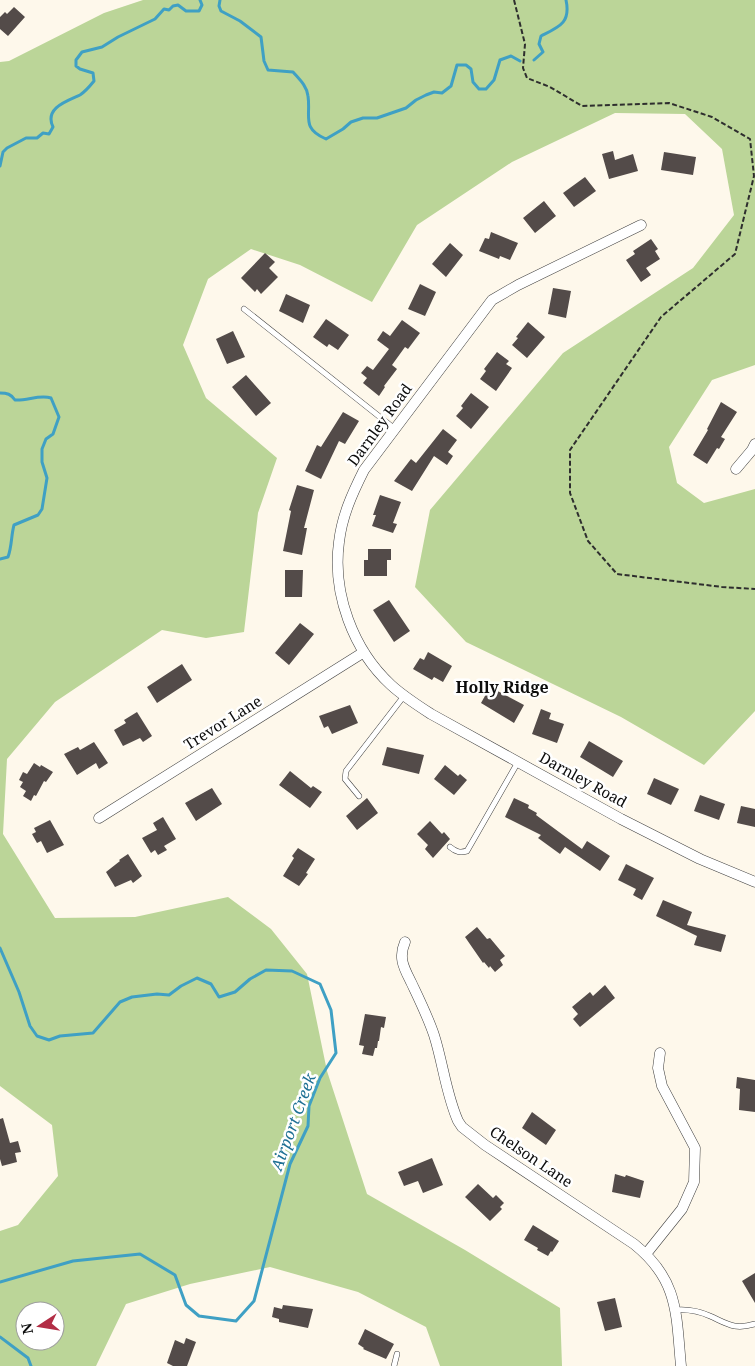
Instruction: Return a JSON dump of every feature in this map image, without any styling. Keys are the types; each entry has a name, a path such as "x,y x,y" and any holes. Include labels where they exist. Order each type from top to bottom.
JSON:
{"street":[{"name":"Darnley Road","path":"641,224 518,285 492,300 364,470 351,496 339,542 338,571 342,597 348,619 364,652 376,669 404,696 431,714 622,819 700,859 755,882"},
{"path":"736,469 755,444"},
{"name":"Trevor Lane","path":"98,818 364,652"},
{"name":"Chelson Lane","path":"405,942 401,953 401,962 423,1007 434,1036 458,1121 462,1127 485,1145 634,1244 646,1254 661,1272 670,1289 675,1310 681,1366"},
{"path":"646,1254 682,1210 694,1182 695,1148 662,1086 658,1068 660,1053"}],"lane":[{"path":"244,309 395,429"},
{"path":"359,796 345,779 346,771 404,696"},
{"path":"450,848 455,852 467,851 518,761"},
{"path":"675,1310 698,1311 725,1324 736,1327 755,1324"},
{"path":"394,1366 396,1354"}],"path":[{"path":"514,0 525,44 523,68 527,78 550,87 582,106 669,103 712,117 750,139 754,176 735,254 661,317 570,450 570,494 588,541 617,574 722,587 755,589"}],"green space":[{"path":"143,0 755,0 755,365 712,380 669,447 677,483 704,503 755,489 755,711 704,765 621,717 466,642 415,587 430,510 563,353 693,268 734,215 722,149 685,114 615,113 512,162 417,225 372,302 300,265 251,249 208,279 183,345 206,398 277,458 258,513 244,632 206,638 162,630 55,702 7,759 3,834 55,918 135,917 228,897 271,929 307,974 327,1071 367,1194 465,1250 560,1308 562,1366 440,1366 426,1327 358,1292 270,1267 190,1284 126,1304 96,1366 0,1366 0,1231 18,1225 58,1176 52,1125 0,1086 0,62 9,61 104,13"}],"building":[{"path":"14,7 25,17 8,36 0,29 0,17 5,12 7,14"},
{"path":"613,151 615,160 633,154 638,171 609,179 602,154"},
{"path":"664,152 696,157 693,175 661,170"},
{"path":"585,177 596,191 574,207 563,193"},
{"path":"544,201 556,216 535,233 523,218"},
{"path":"491,232 518,243 510,260 500,256 499,259 479,251 485,238 489,239"},
{"path":"651,239 658,249 655,251 660,259 646,268 651,275 641,282 626,260 635,254 633,251"},
{"path":"450,243 463,255 446,277 432,264"},
{"path":"265,253 275,262 269,268 278,277 261,294 257,289 255,292 241,278"},
{"path":"420,284 436,292 425,316 408,309"},
{"path":"553,288 571,291 566,318 548,314"},
{"path":"286,294 310,305 303,323 279,311"},
{"path":"326,319 349,335 338,350 329,344 327,347 313,337"},
{"path":"402,320 420,333 408,349 405,347 392,365 397,369 379,396 363,383 367,378 361,373 367,366 373,370 389,349 377,340 383,331 390,336"},
{"path":"528,322 545,337 527,358 512,345"},
{"path":"233,331 245,357 227,364 216,339"},
{"path":"497,352 509,361 506,364 512,368 496,391 480,379 486,371 484,369"},
{"path":"246,375 271,403 256,416 232,387"},
{"path":"471,393 489,407 471,429 456,416"},
{"path":"721,402 737,412 721,437 725,439 707,464 693,455 708,430"},
{"path":"343,412 359,421 345,444 339,441 321,479 305,471 317,445 321,447"},
{"path":"443,429 457,440 448,452 453,456 447,465 434,456 412,491 394,481 411,459 416,463"},
{"path":"297,485 314,490 304,528 307,528 302,555 283,551 291,511 289,510"},
{"path":"380,495 401,502 393,523 397,524 393,533 372,526 376,515 373,515"},
{"path":"368,549 391,549 391,560 387,560 387,576 364,576 364,560 368,560"},
{"path":"285,570 303,570 302,597 285,597"},
{"path":"389,600 410,631 394,642 373,610"},
{"path":"300,623 314,634 289,665 275,653"},
{"path":"428,652 452,666 443,682 434,677 432,680 413,669 420,658 424,660"},
{"path":"182,664 192,680 157,703 147,687"},
{"path":"490,687 524,705 514,723 481,703"},
{"path":"350,705 358,723 332,734 328,726 324,728 319,716"},
{"path":"541,709 551,713 549,719 564,724 557,743 532,734"},
{"path":"137,712 152,736 143,742 140,738 123,746 114,730 126,723 124,720"},
{"path":"589,741 623,761 613,777 580,757"},
{"path":"94,742 108,763 99,769 96,763 77,775 64,754 78,747 80,750"},
{"path":"387,747 424,755 419,774 382,765"},
{"path":"34,763 53,772 46,782 44,781 31,801 23,796 26,791 20,787 23,782 19,780 23,772 27,774"},
{"path":"445,765 458,776 460,774 467,780 454,795 434,779"},
{"path":"290,771 311,788 313,786 322,792 310,808 279,785"},
{"path":"654,778 679,789 671,805 647,794"},
{"path":"212,788 222,804 196,821 185,803"},
{"path":"700,795 725,804 719,820 694,811"},
{"path":"367,798 378,813 357,830 346,816"},
{"path":"514,798 529,805 528,808 537,813 536,815 582,849 587,841 610,856 600,871 565,847 560,854 538,838 541,835 505,817"},
{"path":"741,806 755,809 755,827 737,823"},
{"path":"163,817 176,839 164,846 167,850 158,855 155,850 151,853 142,838 157,830 153,823"},
{"path":"50,820 64,845 47,853 41,841 37,843 32,834 36,832 34,828"},
{"path":"430,821 442,834 444,832 450,839 433,858 425,849 428,845 417,834"},
{"path":"298,848 315,859 306,873 308,874 299,886 283,876 294,858 292,856"},
{"path":"128,854 142,876 133,883 131,880 115,887 106,872"},
{"path":"626,864 654,878 642,900 633,895 636,889 618,880"},
{"path":"663,900 692,912 687,925 726,935 721,952 694,945 697,936 656,916"},
{"path":"477,927 487,939 490,938 505,956 500,960 503,965 495,972 490,966 489,968 483,963 465,937"},
{"path":"605,985 615,998 580,1027 573,1019 578,1014 572,1007 590,992 593,996"},
{"path":"365,1014 386,1017 384,1028 381,1027 379,1041 373,1056 362,1054 364,1046 359,1045"},
{"path":"737,1077 755,1080 755,1112 739,1110 740,1089 736,1088"},
{"path":"532,1112 556,1130 546,1145 522,1128"},
{"path":"3,1118 10,1143 18,1141 21,1152 15,1153 17,1162 2,1166 0,1159 0,1119"},
{"path":"432,1158 443,1185 423,1193 418,1181 404,1186 398,1172"},
{"path":"615,1174 625,1177 626,1175 644,1181 640,1198 612,1192"},
{"path":"478,1184 493,1198 496,1195 504,1203 500,1207 502,1209 490,1221 465,1197"},
{"path":"533,1225 559,1241 548,1256 524,1240"},
{"path":"755,1273 755,1303 742,1281"},
{"path":"615,1298 622,1327 605,1331 597,1302"},
{"path":"283,1305 313,1309 308,1328 279,1322 279,1319 272,1317 274,1307 282,1309"},
{"path":"365,1329 394,1344 386,1359 363,1349 358,1344"},
{"path":"186,1338 196,1342 187,1366 173,1366 167,1363 175,1340 184,1344"}],"waterway":[{"name":"Airport Creek","path":"0,166 3,152 7,148 26,138 37,138 43,133 49,134 53,127 51,120 54,110 63,103 80,95 94,81 93,73 76,66 76,60 82,52 102,47 155,19 164,9 169,10 173,6 178,5 186,11 199,11 202,5 200,0"},
{"name":"Airport Creek","path":"220,0 219,6 221,11 240,21 261,37 264,61 268,70 293,72 302,83 308,96 310,126 313,131 326,139 351,122 363,118 377,118 406,108 426,95 434,92 442,93 451,86 457,65 466,65 471,69 473,82 479,89 486,89 494,80 500,60 511,56 520,61"},
{"name":"Airport Creek","path":"534,60 543,52 539,44 541,36 558,27 565,19 567,14 566,0"},
{"name":"Airport Creek","path":"0,393 9,394 15,400 51,398 59,417 53,434 46,439 42,449 42,462 47,478 42,509 38,515 14,525 8,557 0,559"},
{"name":"Airport Creek","path":"0,948 19,992 30,1026 37,1036 49,1040 60,1036 93,1033 120,1002 132,997 157,994 169,995 197,978 211,984 219,997 235,992 250,979 266,970 292,971 320,984 331,1010 336,1053 320,1078 309,1106 308,1126 290,1164 254,1301 236,1321 199,1316 186,1305 175,1275 140,1254 73,1261 0,1282"},
{"name":"Airport Creek","path":"0,1337 28,1358 31,1366"}],"district":[{"name":"Holly Ridge","path":"502,687"}]}
